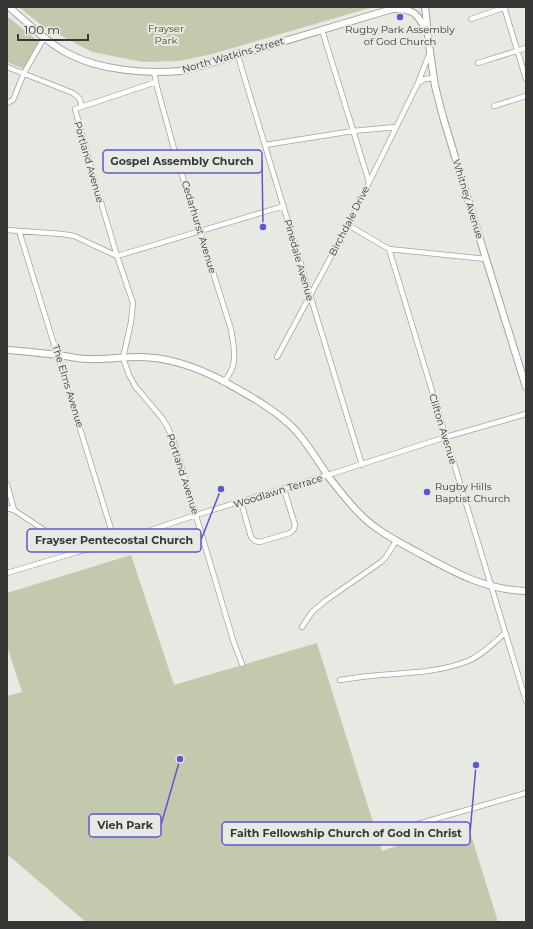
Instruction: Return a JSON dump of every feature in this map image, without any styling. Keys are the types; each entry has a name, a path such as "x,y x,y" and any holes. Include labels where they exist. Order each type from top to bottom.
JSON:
{"main road":[{"name":"North Watkins Street","path":"9,7 44,38 69,54 96,65 154,72 180,71 201,66 396,8"},
{"name":"Whitney Avenue","path":"425,7 434,78 443,117 526,387"},
{"path":"396,8 406,9 412,12 421,21 428,32"},
{"path":"7,350 89,359 157,358 173,361 201,371 224,382 262,404 280,417 296,431 344,496 377,528 396,541 471,580 504,590 526,592"}],"street":[{"path":"471,19 505,7 526,79"},
{"path":"322,30 369,182"},
{"path":"7,103 13,100 24,73 44,38"},
{"path":"478,63 526,48"},
{"name":"Birchdale Drive","path":"277,357 348,225 418,83 430,52"},
{"name":"Pinedale Avenue","path":"238,56 284,206 309,295 362,465"},
{"path":"7,67 73,93 79,98 82,106 156,82"},
{"name":"Cedarhurst Avenue","path":"154,72 176,156 230,329 234,348 234,358 232,370 224,382"},
{"path":"418,83 425,79 434,78"},
{"path":"494,106 526,96"},
{"name":"Portland Avenue","path":"82,106 74,109 117,256 133,303 131,322 123,358 135,386 162,418 174,442 234,643 242,664"},
{"path":"265,145 353,131 396,127"},
{"path":"7,230 74,236 117,256 284,206"},
{"path":"348,225 389,249 486,259"},
{"name":"The Elms Avenue","path":"19,231 115,542"},
{"name":"Clifton Avenue","path":"389,249 526,701"},
{"name":"Woodlawn Terrace","path":"7,573 115,542 196,515 362,465 446,437 526,414"},
{"path":"7,484 14,510"},
{"path":"241,502 251,537 255,541 260,542 290,533 294,529 295,524 284,489"},
{"path":"7,508 14,510 78,552"},
{"path":"302,627 312,612 320,605 381,562 396,541"},
{"path":"340,680 436,670 469,660 483,652 505,634"},
{"path":"418,824 526,793"}],"green space":[{"name":"Frayser Park","path":"19,7 373,7 212,54 179,61 143,62 92,52 41,25"},
{"path":"7,16 39,42 24,69 7,62"},
{"path":"131,555 174,685 317,643 382,851 467,822 498,922 86,922 7,854 7,696 22,692 7,646 7,593"}],"place":[{"name":"Rugby Park Assembly of God Church","path":"400,17"},
{"name":"Gospel Assembly Church","path":"263,227"},
{"name":"Frayser Pentecostal Church","path":"221,489"},
{"name":"Rugby Hills Baptist Church","path":"427,492"},
{"name":"Vieh Park","path":"180,759"},
{"name":"Faith Fellowship Church of God in Christ","path":"476,765"}]}
